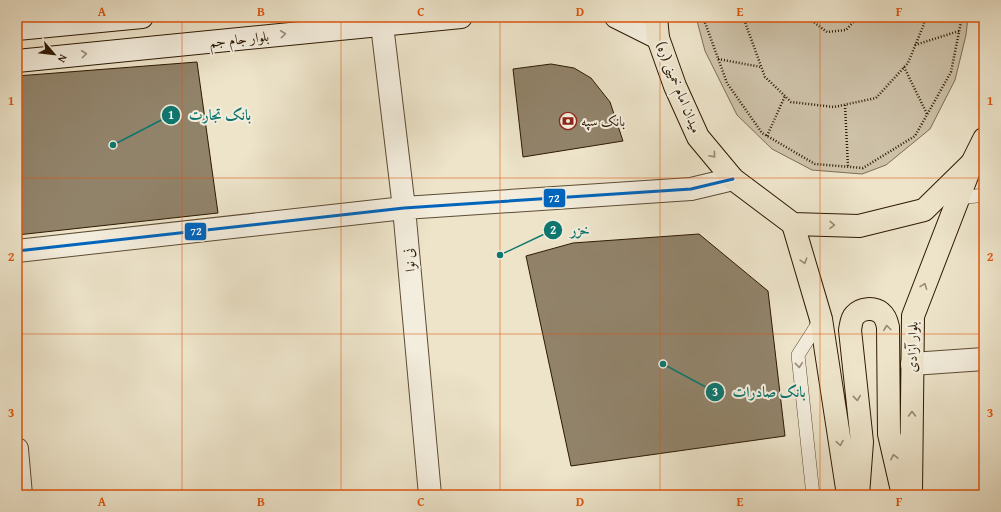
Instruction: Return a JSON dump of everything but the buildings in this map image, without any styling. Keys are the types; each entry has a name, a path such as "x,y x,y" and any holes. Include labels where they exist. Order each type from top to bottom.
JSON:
{"main road":[{"name":"میدان امام خمینی (ره)","path":"657,27 675,86 698,137 733,179 793,224"},
{"path":"848,495 821,319 793,224 859,226 924,210 972,163 984,139"},
{"name":"بلوار آزادی","path":"911,495 913,316 972,163"},
{"path":"858,495 862,442 850,330 854,315 860,311 875,309 882,313 888,327 890,434 903,495"}],"street":[{"path":"17,29 142,17"},
{"name":"بلوار جام جم","path":"17,61 305,25 382,25 461,17"},
{"path":"616,17 657,27"},
{"name":"نی نوا","path":"382,25 404,208 430,495"},
{"path":"17,251 404,208 691,190 733,179"},
{"path":"912,364 984,359"},
{"path":"17,450 21,495"}],"lane":[{"path":"959,198 984,195"},
{"path":"813,495 798,355 821,319"}],"path":[{"path":"703,17 727,83 762,133 815,164 863,168 915,136 951,72 962,17"},
{"path":"744,17 765,77 791,102 834,107 876,98 908,63 924,24 924,17"},
{"path":"807,17 827,32 846,30 858,17"},
{"path":"915,45 959,30"},
{"path":"718,59 762,67"},
{"path":"904,67 927,115"},
{"path":"767,136 785,96"},
{"path":"845,105 848,166"}],"shaded area":[{"path":"696,17 968,17 966,35 955,80 930,129 886,165 862,174 812,170 772,149 737,115 705,51"}],"transit line":[{"name":"72","path":"17,251 404,208 691,189 733,179"}],"place":[{"name":"بانک سپه","path":"568,121"},
{"name":"بانک تجارت","path":"113,145"},
{"name":"خزر","path":"500,255"},
{"name":"بانک صادرات","path":"663,364"}]}
